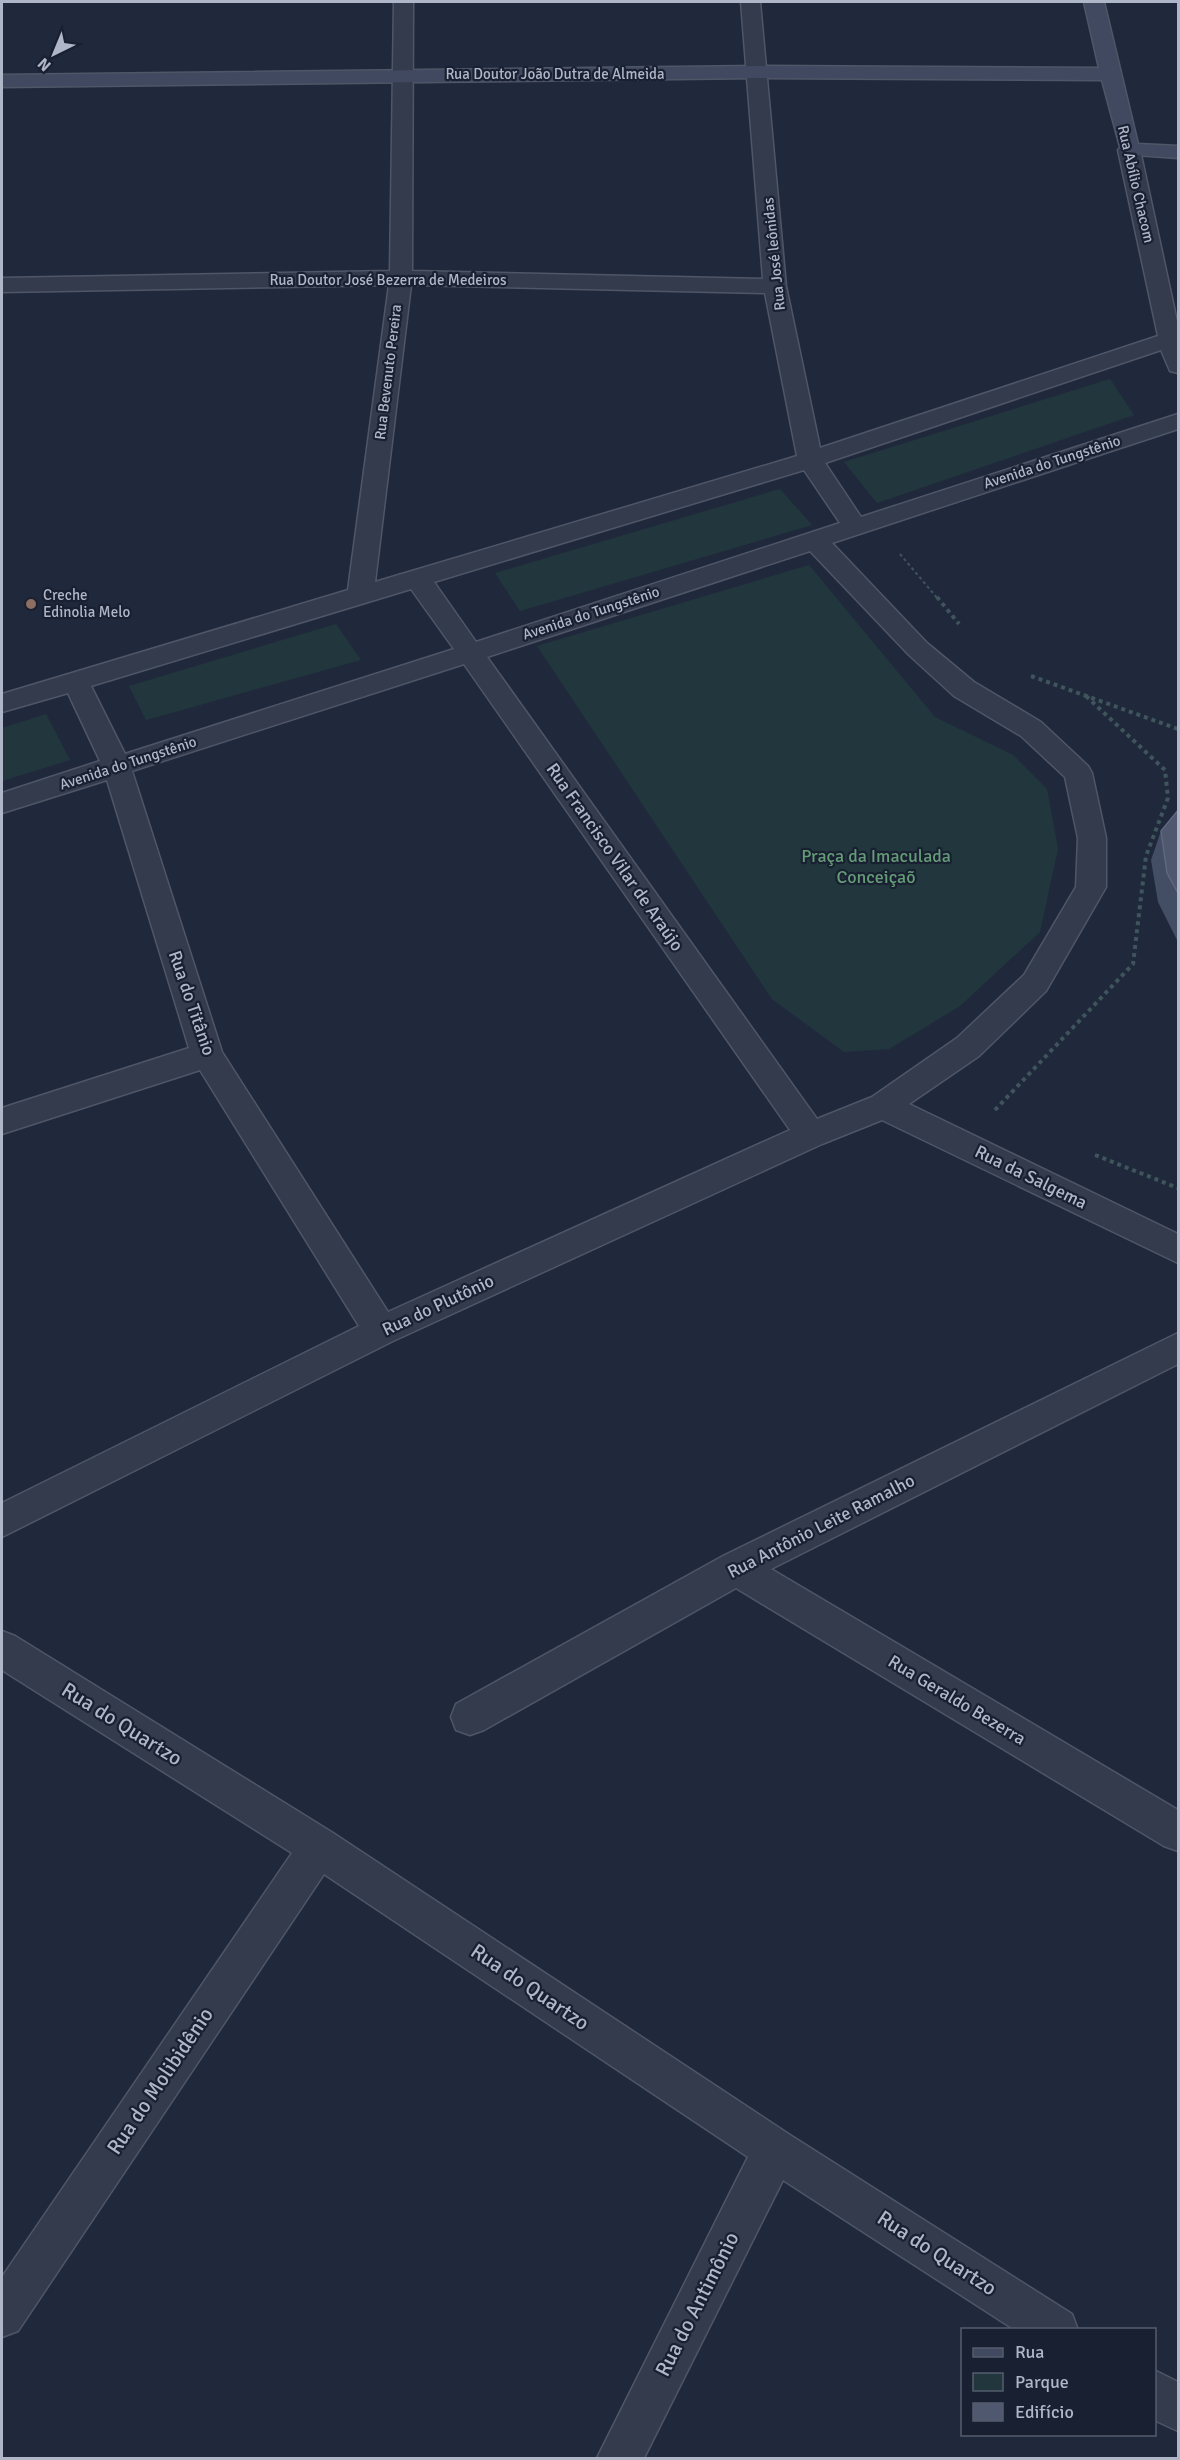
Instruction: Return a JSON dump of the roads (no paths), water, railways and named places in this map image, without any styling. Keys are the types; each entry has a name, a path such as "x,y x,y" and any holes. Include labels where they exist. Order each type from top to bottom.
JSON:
{"main road":[{"name":"Rua Abílio Chacom","path":"1094,2 1109,74 1129,150"},
{"name":"Rua Doutor João Dutra de Almeida","path":"2,81 758,72 1109,74"},
{"path":"1129,150 1179,152"}],"street":[{"name":"Rua Bevenuto Pereira","path":"360,597 400,278 403,2"},
{"name":"Rua José leônidas","path":"751,2 775,285 810,460 855,526"},
{"name":"Rua Abílio Chacom","path":"1129,150 1179,366"},
{"name":"Rua Doutor José Bezerra de Medeiros","path":"2,285 400,278 775,285"},
{"path":"2,703 810,460 1174,339"},
{"name":"Avenida do Tungstênio","path":"2,803 471,653 1179,421"},
{"path":"814,540 918,649 964,689 1031,729 1078,774 1092,838 1091,887 1035,983 968,1047 883,1106"},
{"name":"Rua Francisco Vilar de Araújo","path":"418,579 811,1135"},
{"name":"Rua do Titânio","path":"75,680 117,767 207,1054 381,1331"},
{"path":"2,1121 207,1054"},
{"name":"Rua do Plutônio","path":"2,1521 381,1331 811,1135 883,1106"},
{"name":"Rua da Salgema","path":"883,1106 1179,1249"},
{"name":"Rua Antônio Leite Ramalho","path":"470,1717 736,1568 1179,1348"},
{"name":"Rua Geraldo Bezerra","path":"736,1568 1179,1832"},
{"name":"Rua do Quartzo","path":"2,1649 320,1847 775,2150 1053,2328"},
{"name":"Rua do Molibidênio","path":"2,2315 320,1847"},
{"name":"Rua do Antimônio","path":"620,2458 775,2150"},
{"path":"1156,2393 1179,2408"}],"place":[{"name":"Creche Edinolia Melo","path":"31,604"}],"park label":[{"name":"Praça da Imaculada Conceiçaõ","path":"876,866"}]}
